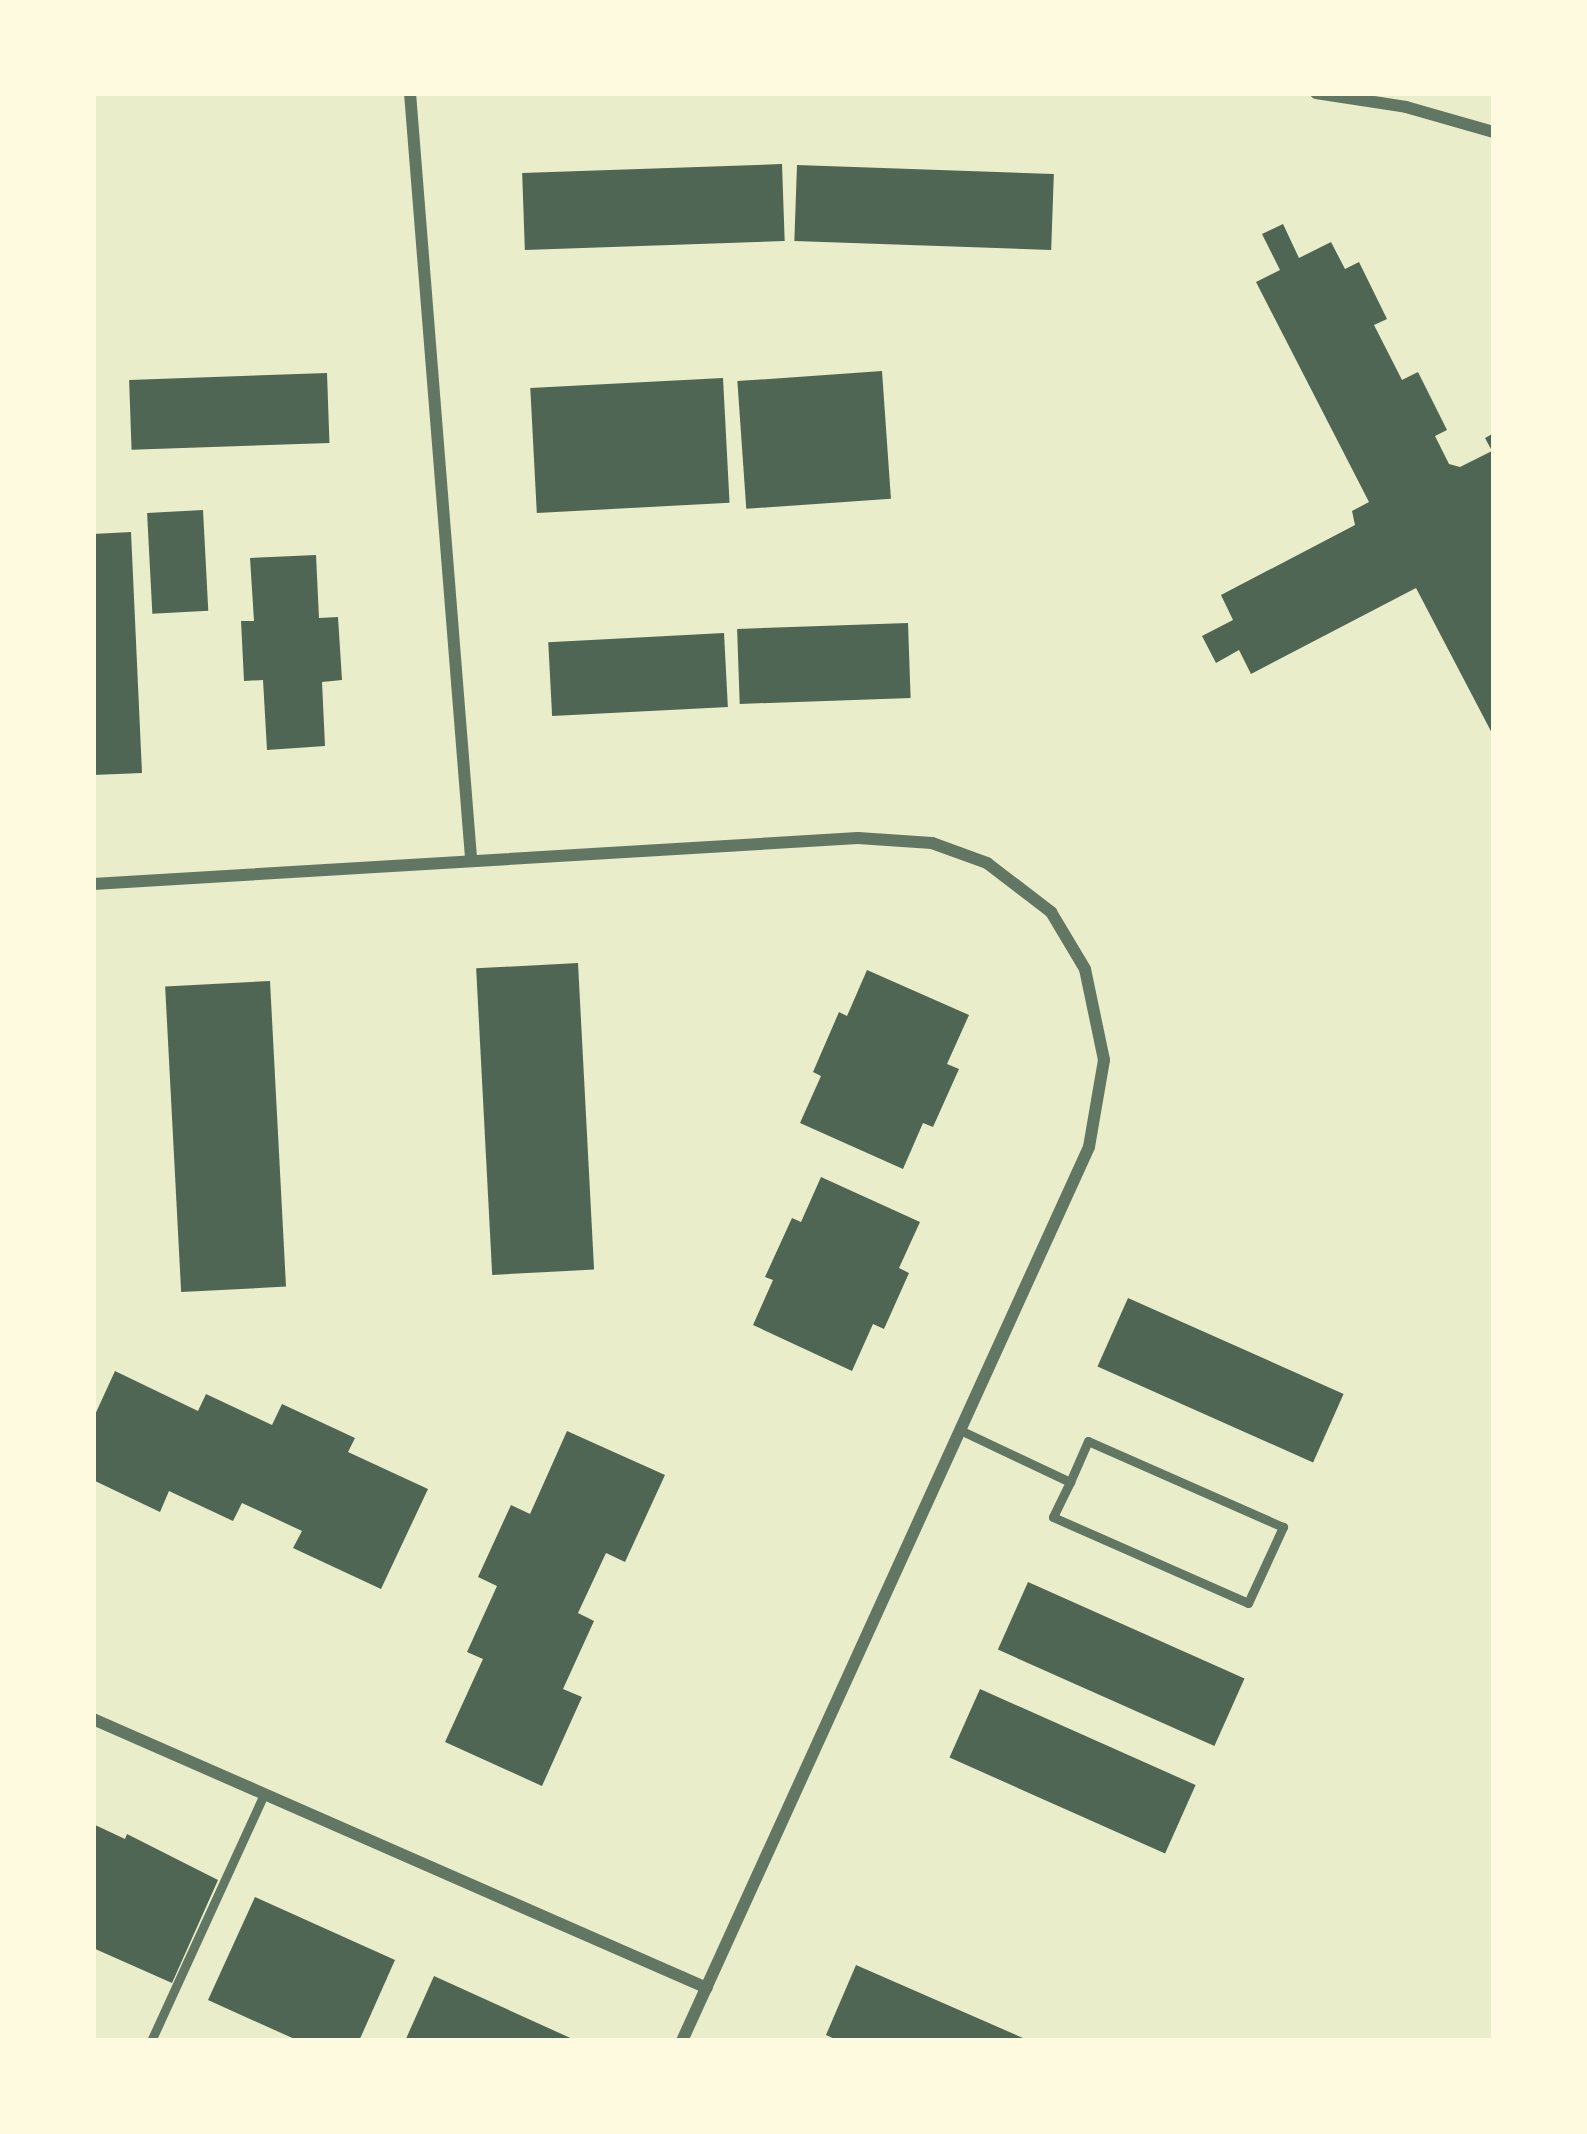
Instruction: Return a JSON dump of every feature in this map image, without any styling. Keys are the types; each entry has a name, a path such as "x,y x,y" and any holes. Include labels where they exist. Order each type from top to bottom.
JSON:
{"street":[{"path":"410,93 471,857"},
{"path":"1316,93 1406,107 1494,132"},
{"path":"93,884 471,857 858,838 932,843 987,863 1051,912 1085,969 1103,1060 1089,1147 682,2041"},
{"path":"93,1719 706,1988"}],"lane":[{"path":"959,1430 1070,1481"},
{"path":"1088,1441 1283,1527 1248,1603 1053,1517 1070,1481 1088,1441"},
{"path":"151,2041 264,1794"}],"building":[{"path":"782,164 785,241 525,250 522,173"},
{"path":"797,165 1054,174 1051,250 794,241"},
{"path":"1283,224 1299,258 1331,242 1345,269 1359,262 1387,319 1374,325 1402,380 1418,372 1447,430 1435,436 1449,464 1460,467 1492,451 1485,438 1494,433 1494,737 1416,588 1251,674 1239,650 1216,663 1202,636 1233,620 1221,595 1355,525 1352,511 1369,502 1256,282 1280,270 1262,234"},
{"path":"882,371 891,499 746,509 737,381"},
{"path":"327,373 329,443 132,450 129,380"},
{"path":"723,378 730,503 537,513 530,388"},
{"path":"203,510 208,611 152,614 147,513"},
{"path":"131,532 142,773 93,775 93,534"},
{"path":"316,555 319,618 338,617 342,680 322,682 325,746 267,750 263,680 244,681 241,621 254,621 250,558"},
{"path":"908,623 911,698 740,704 737,629"},
{"path":"724,633 728,707 552,716 548,642"},
{"path":"578,963 594,1270 492,1275 476,968"},
{"path":"867,970 969,1015 947,1064 959,1069 933,1127 923,1123 903,1169 800,1123 821,1076 813,1072 839,1012 847,1016"},
{"path":"270,981 286,1287 181,1292 165,986"},
{"path":"821,1177 920,1222 899,1268 909,1273 884,1329 873,1324 852,1371 753,1325 773,1280 765,1277 792,1218 801,1222"},
{"path":"1128,1298 1344,1394 1313,1463 1097,1367"},
{"path":"115,1371 198,1411 206,1394 272,1425 282,1404 355,1438 348,1452 428,1489 381,1589 293,1548 302,1531 242,1503 233,1521 169,1491 160,1512 93,1480 93,1419"},
{"path":"567,1431 665,1475 625,1562 606,1553 578,1613 594,1621 563,1689 582,1697 542,1786 445,1742 483,1659 467,1652 497,1586 478,1577 511,1505 530,1514"},
{"path":"1028,1582 1245,1678 1214,1746 998,1650"},
{"path":"980,1689 1196,1785 1165,1854 949,1758"},
{"path":"93,1824 125,1839 127,1834 218,1880 172,1983 93,1948"},
{"path":"255,1897 395,1960 359,2041 299,2041 208,2000"},
{"path":"856,1965 1030,2041 839,2041 826,2035"},
{"path":"434,1976 577,2041 405,2041"}]}
